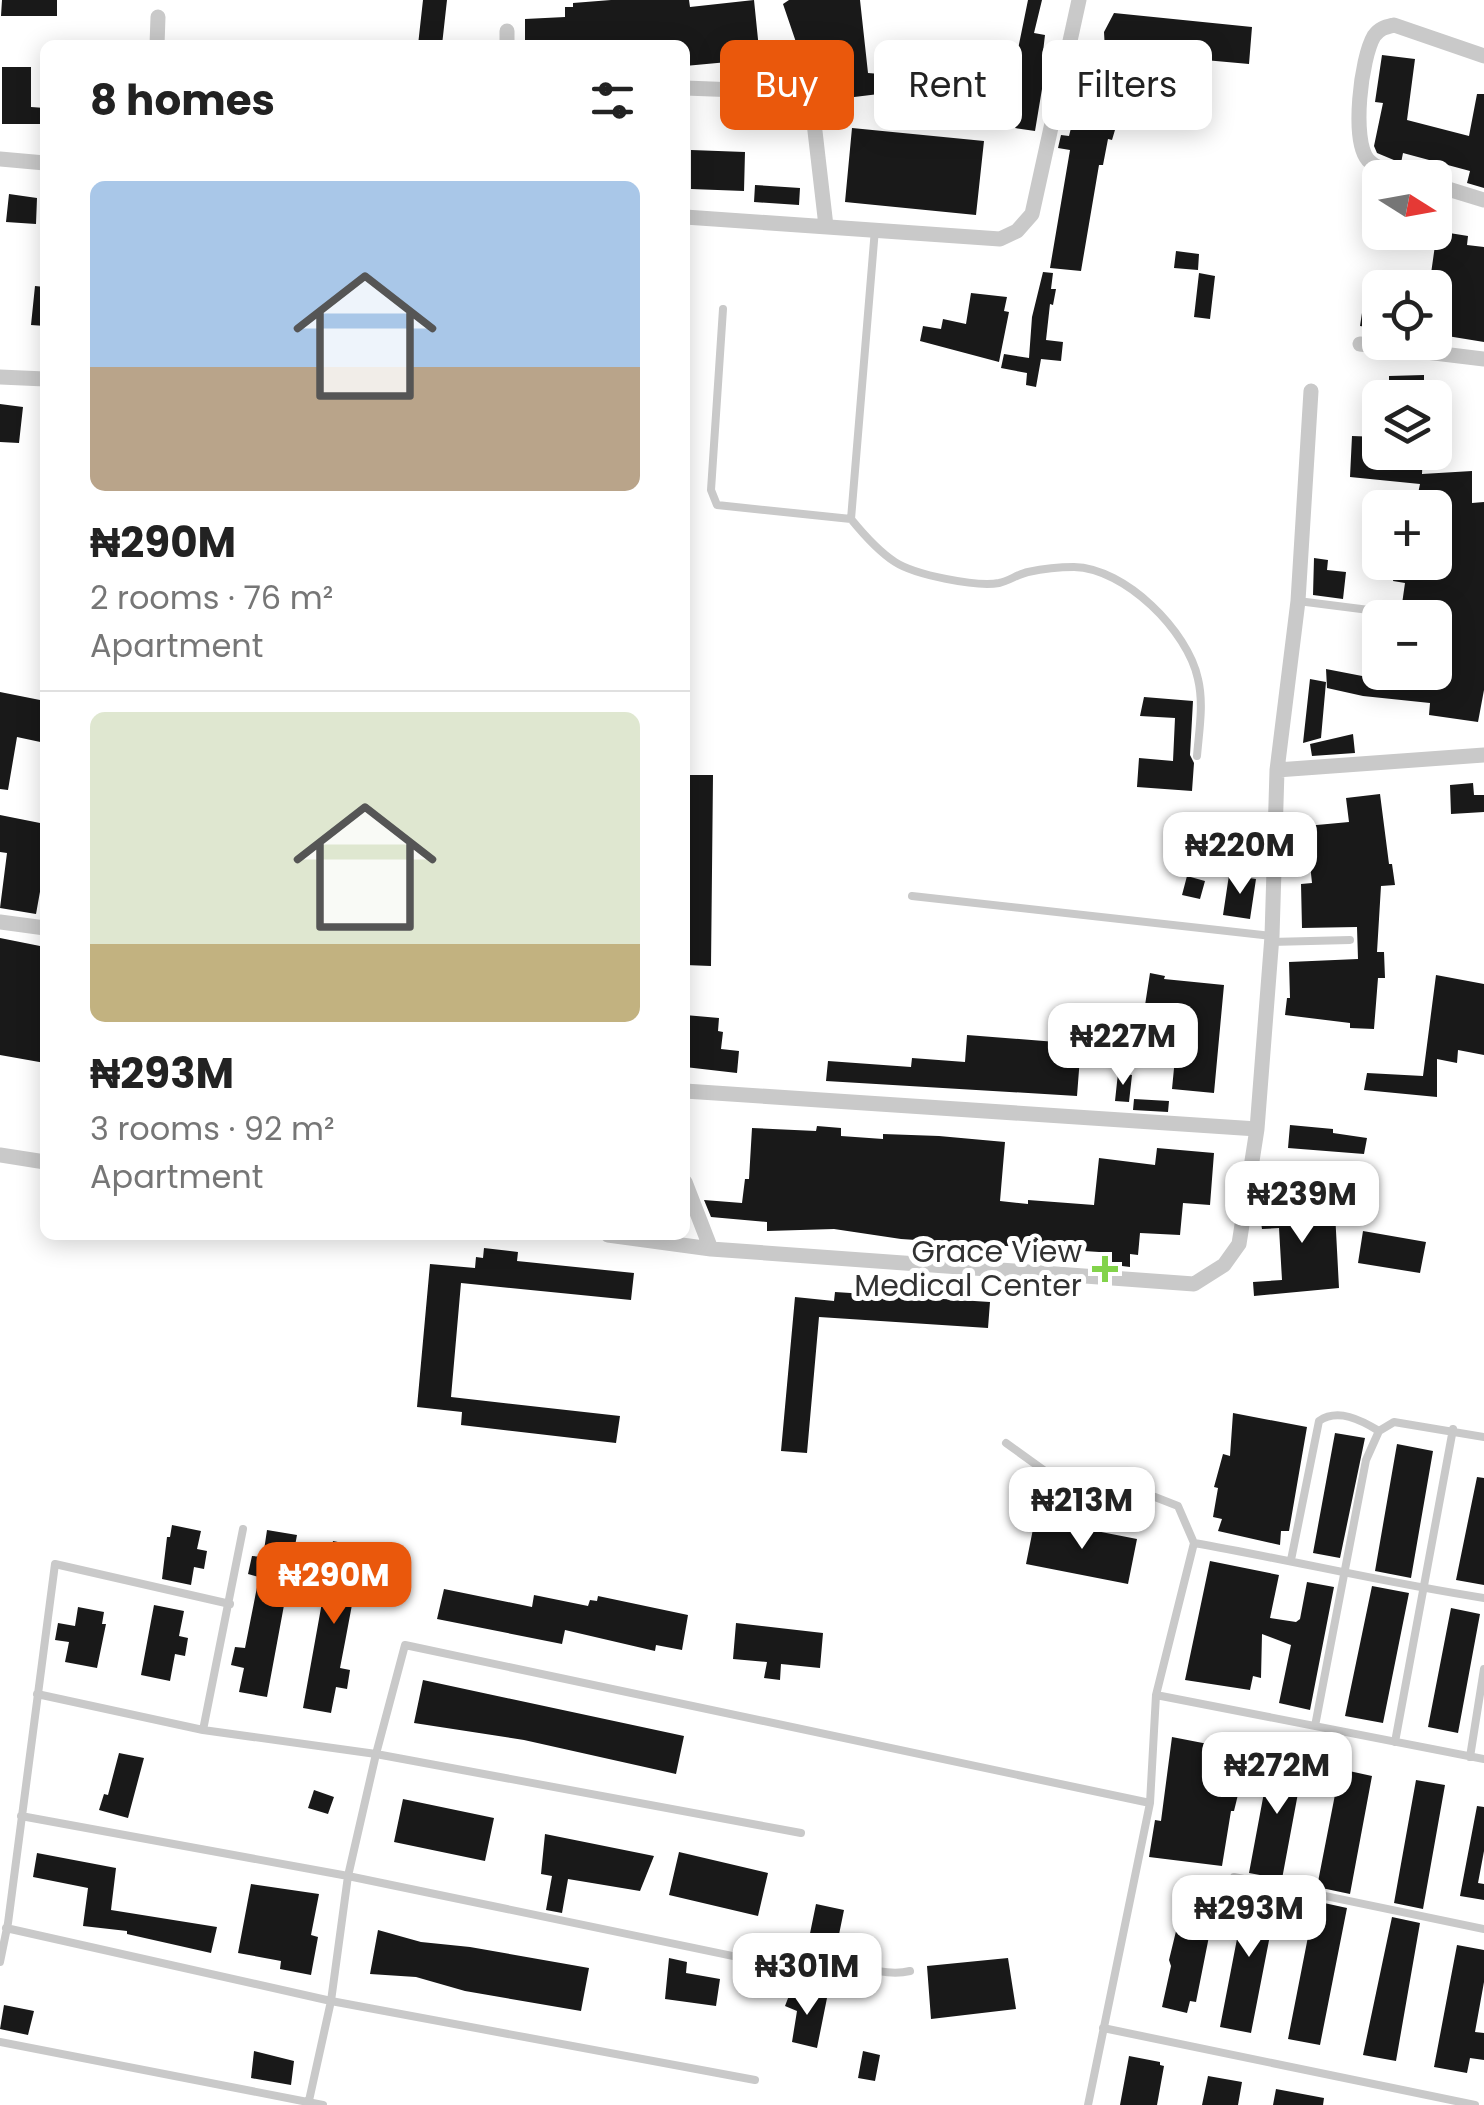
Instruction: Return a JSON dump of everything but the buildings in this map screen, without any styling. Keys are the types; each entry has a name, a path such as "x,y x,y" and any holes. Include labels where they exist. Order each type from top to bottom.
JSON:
{"street":[{"path":"690,217 1000,239 1016,232 1032,214 1079,0"},
{"path":"157,40 158,17"},
{"path":"1368,160 1364,156 1359,110 1365,63 1373,38 1382,28 1394,25 1484,56"},
{"path":"690,88 791,92 806,100 813,114 826,226"},
{"path":"0,159 40,163"},
{"path":"1452,190 1484,200"},
{"path":"1360,344 1484,359"},
{"path":"0,376 40,379"},
{"path":"645,1240 711,1249 1194,1284 1224,1265 1239,1244 1257,1129 1271,939 1277,770 1298,601 1311,391"},
{"path":"1277,770 1484,755"},
{"path":"0,922 40,927"},
{"path":"690,1091 1257,1129"},
{"path":"0,1155 40,1161"},
{"path":"690,1195 711,1249"}],"lane":[{"path":"851,520 876,230"},
{"path":"722,309 711,490 717,505 851,520 870,541 909,569 982,585 1003,582 1026,572 1076,567 1102,573 1137,592 1183,639 1201,694 1198,756"},
{"path":"1298,601 1362,609"},
{"path":"912,896 1271,939 1350,940"},
{"path":"1291,1560 1319,1421 1336,1415 1360,1420 1379,1431"},
{"path":"1315,1726 1366,1460 1379,1431 1394,1422 1484,1436"},
{"path":"1395,1742 1453,1429"},
{"path":"1006,1443 1056,1479 1155,1496 1178,1506 1194,1543 1156,1695 1150,1803 1088,2105"},
{"path":"203,1730 244,1530"},
{"path":"1194,1543 1291,1560 1345,1575 1484,1598"},
{"path":"0,1962 55,1564 230,1604"},
{"path":"309,2104 331,2001 348,1876 405,1645 1150,1803"},
{"path":"1470,1756 1484,1669"},
{"path":"37,1694 203,1730 376,1754 802,1833"},
{"path":"1156,1695 1484,1759"},
{"path":"21,1816 348,1876 829,1976 847,1963 910,1972"},
{"path":"1234,1877 1484,1929"},
{"path":"6,1928 331,2001 754,2080"},
{"path":"1103,2028 1475,2105"},
{"path":"0,2042 323,2105"}],"place":[{"name":"Grace View Medical Center","path":"1105,1269"}]}
